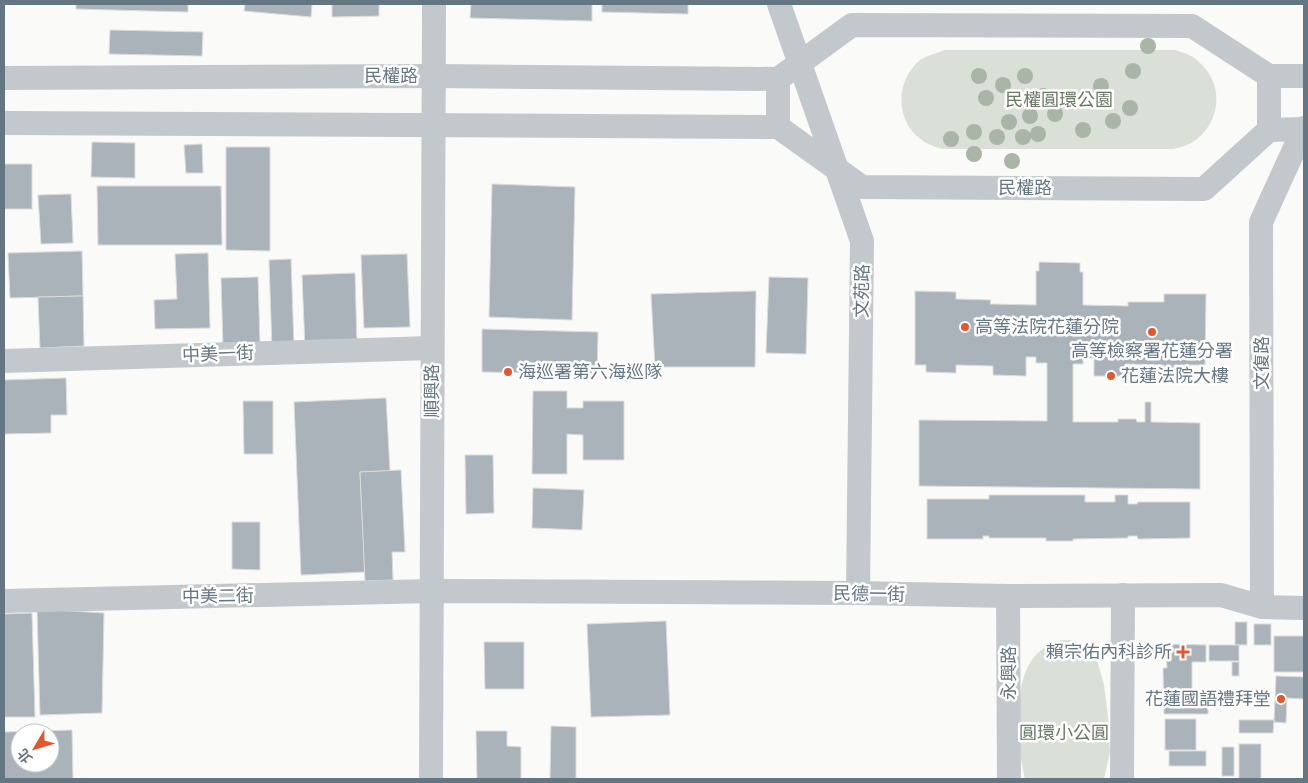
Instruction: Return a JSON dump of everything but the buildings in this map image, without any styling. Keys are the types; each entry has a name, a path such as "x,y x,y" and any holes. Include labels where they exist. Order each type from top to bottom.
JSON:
{"street":[{"name":"順興路","path":"430,779 434,4"},
{"name":"文苑路","path":"779,4 862,241 858,593"},
{"path":"4,123 778,127 778,79 852,25 1192,26 1269,76 1304,76"},
{"name":"民權路","path":"4,78 434,76 778,79"},
{"path":"1269,76 1269,130 1304,129"},
{"name":"民權路","path":"778,127 862,187 1204,189 1269,130"},
{"name":"文復路","path":"1262,608 1262,222 1304,129"},
{"name":"中美一街","path":"4,361 432,348"},
{"name":"民德一街","path":"431,591 858,593 1008,596 1221,595 1262,608 1304,608"},
{"name":"中美二街","path":"4,601 431,591"},
{"path":"1122,779 1123,595"},
{"name":"永興路","path":"1008,596 1009,779"}],"green space":[{"name":"民權圓環公園","path":"945,50 1175,50 1188,54 1207,70 1216,90 1215,111 1205,131 1197,139 1183,147 1173,149 943,149 925,142 911,130 902,110 901,99 906,78 912,68 923,58"},
{"name":"圓環小公圓","path":"1061,640 1072,640 1083,644 1097,660 1104,685 1108,717 1110,752 1104,779 1025,779 1020,750 1018,715 1023,682 1028,667 1035,656 1047,646"}],"place":[{"name":"高等法院花蓮分院","path":"965,327"},
{"name":"高等檢察署花蓮分署","path":"1152,332"},
{"name":"海巡署第六海巡隊","path":"508,372"},
{"name":"花蓮法院大樓","path":"1111,376"},
{"name":"賴宗佑內科診所","path":"1183,652"},
{"name":"花蓮國語禮拜堂","path":"1281,699"}]}
